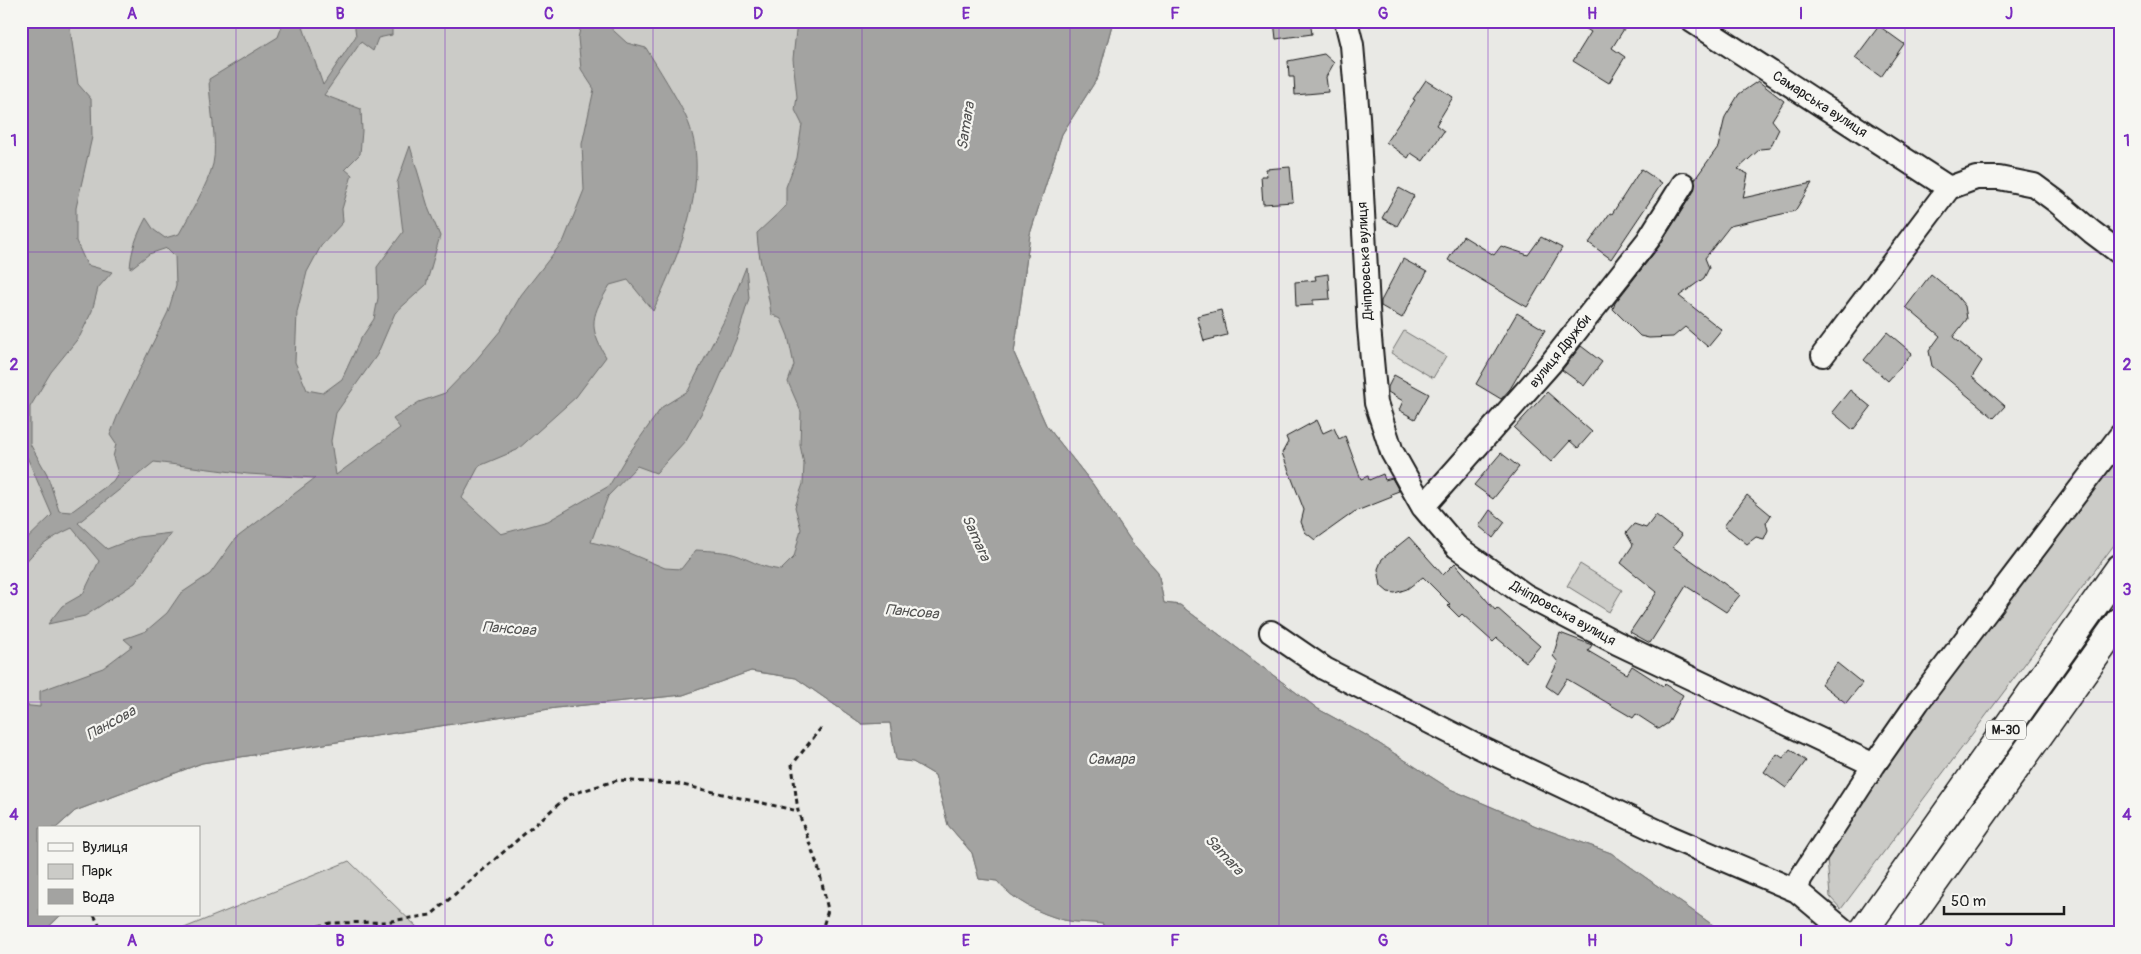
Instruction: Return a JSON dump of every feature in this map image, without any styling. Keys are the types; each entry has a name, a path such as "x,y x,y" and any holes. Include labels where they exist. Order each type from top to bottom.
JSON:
{"highway":[{"name":"М-30","path":"1862,933 2120,568"},
{"name":"М-30","path":"1904,925 2120,621"}],"street":[{"name":"Дніпровська вулиця","path":"1346,21 1352,45 1358,118 1369,327 1376,403 1392,452 1423,507 1457,547 1526,595 1617,643 1874,765"},
{"name":"Самарська вулиця","path":"1692,21 1949,188"},
{"path":"1823,355 1949,188 1976,178 2000,178 2034,186 2057,202 2120,253"},
{"name":"вулиця Дружби","path":"1423,507 1551,363 1648,240 1683,184"},
{"path":"1797,890 1800,878 1918,702 2120,436"},
{"path":"1271,632 1325,669 1477,746 1670,837 1797,890 1848,933"}],"path":[{"path":"821,728 792,764 798,811 818,870 828,910 821,933"},
{"path":"292,933 331,923 384,922 431,915 569,795 618,780 678,784 798,811"},
{"path":"94,916 103,933"},
{"path":"1008,933 1010,926"}],"green space":[{"name":"Самара","path":"21,21 1113,21 1098,77 1062,134 1030,234 1014,353 1046,425 1092,483 1133,544 1158,572 1164,603 1180,605 1318,709 1364,734 1450,789 1536,826 1611,853 1724,933 1104,933 1103,924 1069,921 1055,917 1036,910 1019,900 997,881 979,879 972,853 948,825 935,775 913,762 896,760 890,723 862,724 796,678 751,671 683,695 556,708 202,763 75,811 58,826 38,826 38,916 60,916 42,933 21,933"},
{"path":"1404,331 1446,356 1433,378 1391,353"},
{"path":"2120,454 2120,537 1841,909 1830,897 1827,857 1863,792"},
{"path":"1580,564 1622,590 1609,612 1567,586"},
{"path":"349,861 423,933 172,933"}],"water":[{"name":"Самара","path":"21,21 69,21 78,84 91,99 92,137 76,208 76,241 87,265 112,272 98,288 92,311 80,336 51,372 30,407 30,444 47,474 59,511 71,512 113,481 118,473 113,457 116,444 110,435 119,412 168,312 176,285 175,256 167,248 149,254 130,269 133,249 146,218 154,230 165,238 179,234 207,181 214,155 209,79 278,37 284,21 301,21 323,85 356,36 354,21 392,21 392,35 378,38 373,51 361,42 324,95 361,109 362,131 360,154 345,169 352,175 342,209 343,222 321,246 307,272 297,312 295,362 307,390 323,393 342,379 360,340 374,319 378,298 377,267 403,232 397,183 410,146 429,210 440,236 426,285 395,313 377,355 336,413 331,441 336,475 400,428 393,419 419,402 445,393 501,330 521,295 564,240 584,190 582,144 594,89 581,69 578,38 582,21 603,21 627,43 646,48 686,117 694,140 696,165 694,190 682,241 653,311 628,280 610,285 599,304 594,320 596,336 606,357 576,397 517,450 479,466 462,498 501,534 548,521 609,486 625,459 662,407 688,391 727,315 746,267 749,298 738,335 713,393 686,440 656,473 637,466 608,496 591,542 619,549 665,568 681,569 696,550 729,553 763,566 781,570 794,557 801,529 795,507 803,484 804,464 800,445 801,412 788,382 794,365 788,336 781,319 771,314 759,254 757,233 786,206 786,187 797,158 802,124 795,110 797,97 793,59 797,21 1113,21 1098,77 1062,134 1030,234 1014,353 1046,425 1092,483 1133,544 1158,572 1164,603 1180,605 1318,709 1364,734 1450,789 1536,826 1611,853 1724,933 1104,933 1103,924 1069,921 1045,914 1011,895 997,881 979,879 972,853 948,825 935,775 913,762 896,760 890,723 862,724 796,678 751,671 683,695 556,708 202,763 75,811 58,826 38,826 38,916 60,916 42,933 21,933 21,705 40,707 40,691 103,668 132,646 124,639 146,631 167,613 180,594 210,574 235,539 315,478 248,474 154,462 78,523 107,549 138,537 171,533 135,583 85,616 48,624 62,606 83,594 99,561 72,528 44,545 21,568 21,545 52,515 27,457 21,460"}],"building":[{"path":"1274,21 1310,21 1312,34 1276,39"},
{"path":"1574,21 1629,21 1612,48 1625,57 1609,83 1573,61 1591,32"},
{"path":"1879,26 1904,44 1881,77 1855,58"},
{"path":"1324,54 1334,63 1326,77 1328,92 1295,95 1294,77 1289,77 1288,61"},
{"path":"1426,80 1453,97 1436,125 1444,131 1423,161 1411,153 1408,158 1386,142 1415,100 1413,99"},
{"path":"1758,81 1784,101 1772,120 1779,129 1770,148 1760,149 1738,169 1748,174 1743,198 1812,183 1795,211 1730,226 1705,258 1709,268 1704,278 1679,296 1722,330 1708,347 1685,327 1673,337 1649,338 1640,336 1613,309 1615,303 1658,248 1694,191 1695,179 1718,147 1725,117 1739,94"},
{"path":"1290,167 1293,202 1263,204 1261,176 1267,176 1266,169"},
{"path":"1641,169 1662,183 1611,259 1589,243 1610,213 1612,214"},
{"path":"1399,188 1414,196 1397,226 1382,218"},
{"path":"1463,236 1494,255 1501,246 1528,255 1541,237 1562,248 1527,307 1448,260"},
{"path":"1403,259 1427,272 1402,318 1381,306 1381,301"},
{"path":"1328,274 1330,299 1313,300 1313,305 1296,306 1295,282 1316,280 1315,276"},
{"path":"1931,274 1956,295 1965,306 1967,319 1953,337 1982,361 1972,377 2005,406 1994,418 1932,366 1929,351 1940,336 1906,307"},
{"path":"1221,310 1227,335 1204,341 1197,316"},
{"path":"1517,313 1545,330 1510,389 1501,399 1476,384"},
{"path":"1887,332 1912,353 1888,381 1864,360"},
{"path":"1581,346 1602,362 1584,386 1562,370"},
{"path":"1394,375 1429,394 1415,419 1399,410 1403,401 1388,392 1388,387"},
{"path":"1850,390 1871,407 1853,430 1832,412"},
{"path":"1547,392 1592,432 1578,448 1570,441 1551,462 1514,428"},
{"path":"1317,420 1323,433 1334,428 1339,439 1345,436 1361,479 1368,476 1369,480 1383,474 1385,480 1392,478 1399,491 1391,494 1392,497 1354,512 1315,540 1305,532 1301,522 1304,510 1282,453 1288,442 1286,437"},
{"path":"1501,453 1519,467 1493,499 1474,485"},
{"path":"1747,495 1771,515 1766,523 1768,530 1764,539 1756,537 1747,544 1724,526"},
{"path":"1490,510 1505,522 1493,538 1479,526"},
{"path":"1656,515 1682,535 1673,547 1740,595 1726,612 1686,586 1650,643 1630,632 1657,592 1621,563 1633,545 1626,533 1634,524 1646,528"},
{"path":"1409,537 1443,575 1455,563 1495,610 1497,608 1540,646 1526,662 1497,638 1493,642 1462,614 1459,617 1448,606 1450,604 1423,577 1407,589 1395,593 1388,592 1381,586 1378,569 1382,559"},
{"path":"1560,633 1592,645 1588,651 1627,674 1632,666 1663,686 1665,684 1683,695 1668,723 1659,729 1636,714 1633,718 1567,679 1557,694 1546,686 1558,662 1553,656"},
{"path":"1837,663 1862,683 1846,703 1821,684"},
{"path":"1790,749 1806,761 1786,788 1764,772 1777,754 1783,758"}],"water label":[{"name":"Samara","path":"966,126"},
{"name":"Samara","path":"976,538"},
{"name":"Пансова","path":"912,612"},
{"name":"Пансова","path":"509,629"},
{"name":"Пансова","path":"111,723"},
{"name":"Samara","path":"1224,855"}]}
